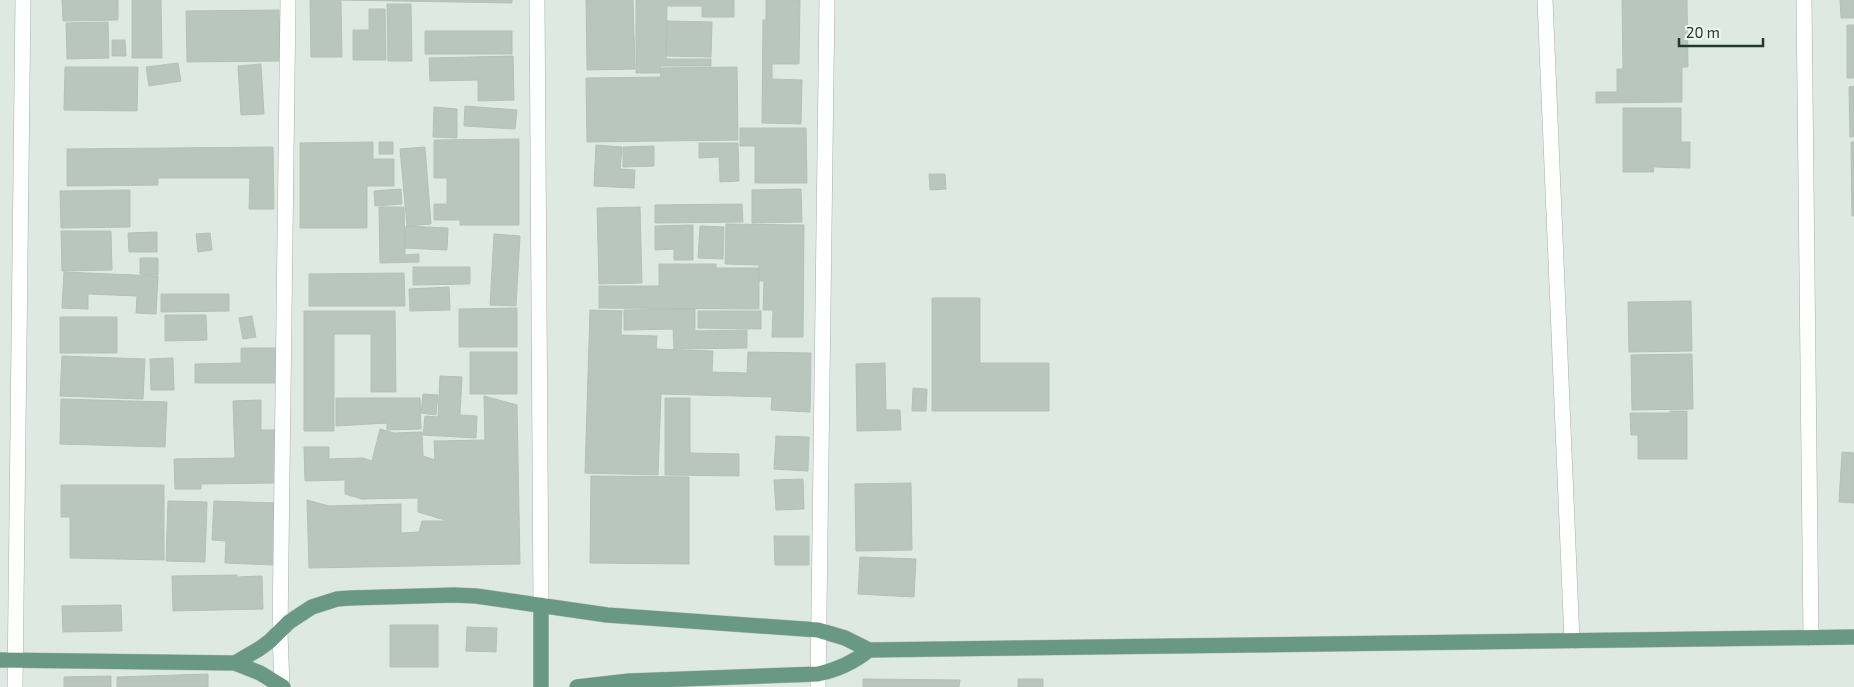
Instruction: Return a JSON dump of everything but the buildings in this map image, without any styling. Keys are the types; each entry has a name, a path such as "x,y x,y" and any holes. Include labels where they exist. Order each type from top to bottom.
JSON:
{"main road":[{"path":"236,663 260,650 289,622 306,610 324,602 337,599 454,595 491,598 607,615 818,630 845,638 869,650 1854,637"},
{"path":"541,605 541,687"},
{"path":"577,687 629,681 818,680 845,666 869,650"},
{"path":"7,660 236,663 260,673 282,687"}],"street":[{"path":"15,687 7,660 23,0"},
{"path":"282,687 280,632 288,0"},
{"path":"537,0 541,605"},
{"path":"818,680 826,0"},
{"path":"1545,0 1572,641"},
{"path":"1804,0 1811,638"}]}
